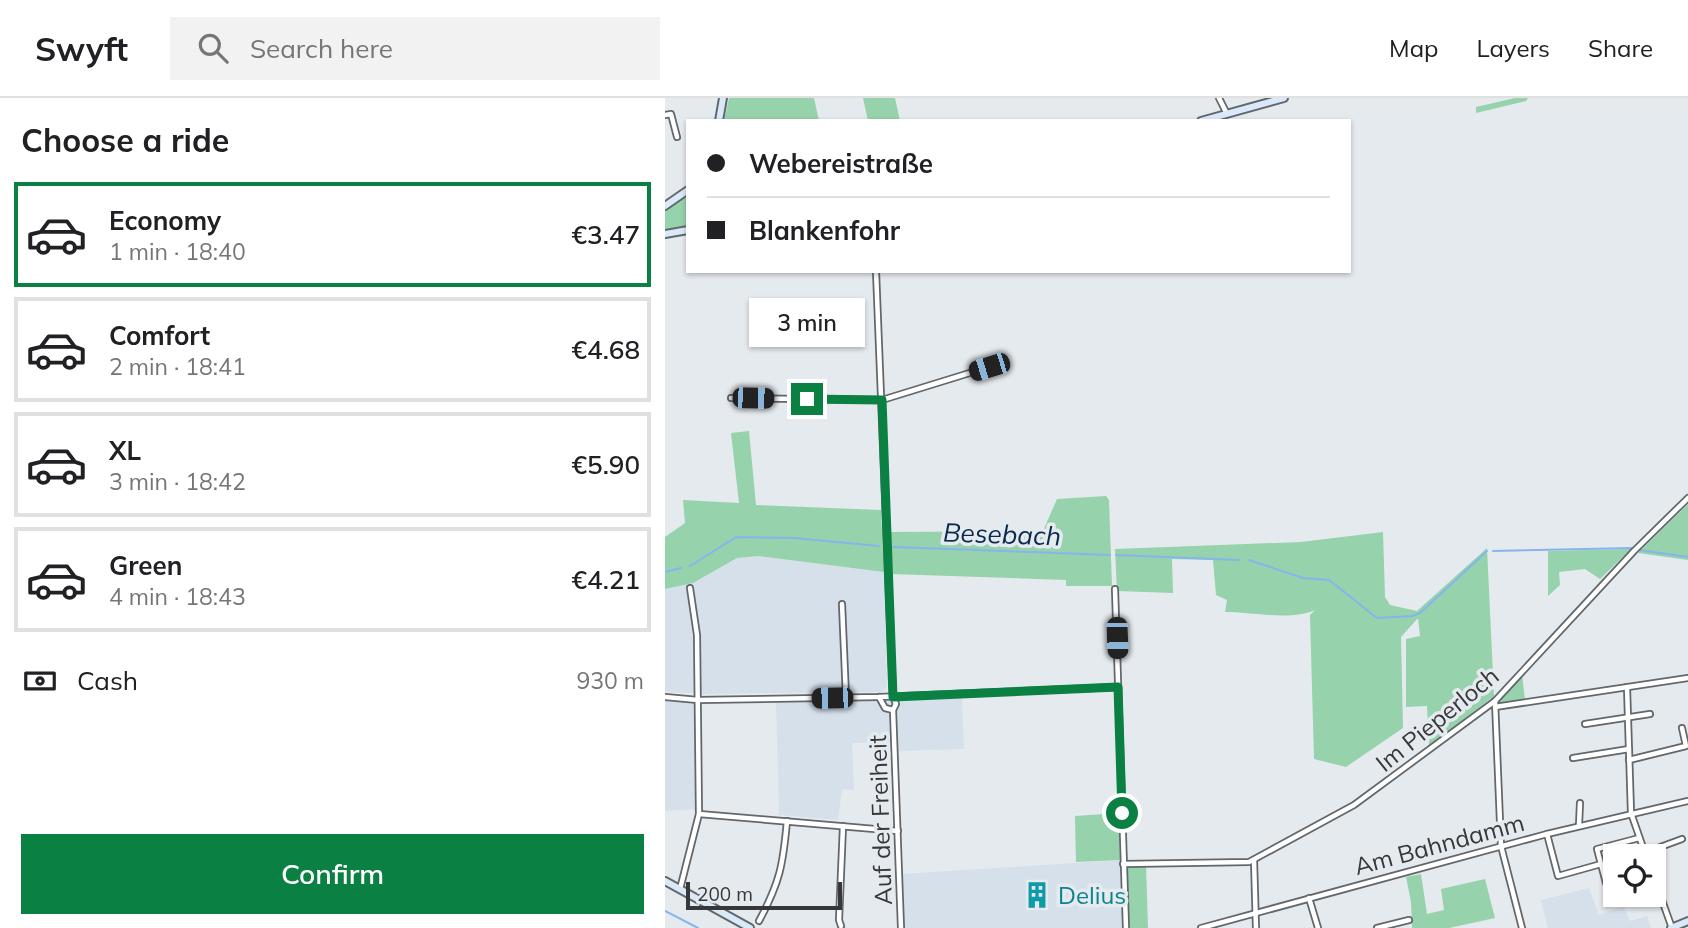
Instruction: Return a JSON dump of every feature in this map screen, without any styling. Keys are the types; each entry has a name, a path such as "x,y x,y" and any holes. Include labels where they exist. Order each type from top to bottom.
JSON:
{"street":[{"path":"719,119 723,98"},
{"path":"1219,98 1227,114"},
{"path":"1208,119 1284,98"},
{"path":"665,115 671,114 677,137"},
{"path":"665,206 686,191"},
{"path":"665,234 686,230"},
{"path":"876,273 893,697"},
{"path":"731,398 882,400 989,367"},
{"name":"Im Pieperloch","path":"1123,864 1254,860 1354,805 1495,704 1634,551 1688,498"},
{"path":"680,889 699,814 697,635 689,588"},
{"path":"1115,589 1126,928"},
{"path":"842,604 846,697"},
{"path":"1522,928 1501,846 1495,704 1688,678"},
{"path":"665,697 893,697 1118,687"},
{"path":"1627,687 1631,813 1641,844"},
{"path":"879,697 885,708 893,710"},
{"name":"Auf der Freiheit","path":"893,697 896,704 893,710 901,928"},
{"path":"1585,724 1650,714"},
{"path":"1629,760 1686,746 1682,728"},
{"path":"1573,758 1629,749"},
{"name":"Am Bahndamm","path":"1201,928 1579,825 1688,801"},
{"path":"1579,825 1580,803"},
{"path":"699,814 898,831"},
{"path":"759,921 773,896 783,867 787,821"},
{"path":"841,926 839,920 843,826"},
{"path":"1546,834 1558,876 1601,864"},
{"path":"1603,872 1597,849 1639,838"},
{"path":"1666,845 1682,839"},
{"path":"1254,860 1256,928"},
{"path":"665,881 750,928"},
{"path":"1310,898 1318,928"},
{"path":"1664,907 1672,928 1688,920"},
{"path":"1377,928 1409,920"}],"shaded area":[{"path":"758,556 884,572 887,687 882,692 665,692 665,589 693,583 737,558"},
{"path":"895,696 898,699 962,696 964,749 897,751 896,742 852,743 854,790 842,789 838,820 779,815 776,701"},
{"path":"665,700 693,702 696,707 697,809 665,811"},
{"path":"1120,860 1123,928 904,928 903,874"},
{"path":"1589,888 1599,915 1623,907 1630,921 1647,916 1651,928 1548,928 1541,900"}],"green space":[{"path":"729,98 814,98 819,119 724,119"},
{"path":"863,98 895,98 900,119 868,119"},
{"path":"1515,98 1528,98 1526,101 1476,113 1476,107"},
{"path":"686,195 686,225 665,230 665,210"},
{"path":"749,431 756,505 881,510 884,572 758,556 737,558 693,583 665,589 665,537 685,523 683,500 739,503 731,433"},
{"path":"1106,496 1109,500 1112,586 1066,586 1066,580 890,574 889,532 1043,531 1057,499"},
{"path":"1688,504 1688,560 1638,553 1682,510"},
{"path":"1383,532 1385,597 1390,605 1417,611 1487,548 1494,696 1429,746 1427,706 1406,707 1406,639 1420,636 1418,618 1401,637 1403,728 1346,767 1314,759 1310,615 1315,610 1295,615 1225,612 1227,600 1216,595 1213,560 1172,559 1173,593 1117,591 1115,549 1301,542"},
{"path":"1631,549 1600,579 1585,569 1559,572 1560,585 1548,596 1548,551"},
{"path":"1522,674 1525,700 1500,704 1498,702"},
{"path":"1119,813 1120,860 1076,862 1075,816"},
{"path":"1146,865 1148,928 1129,928 1127,866"},
{"path":"1421,874 1427,914 1444,910 1441,889 1485,879 1495,918 1449,928 1412,928 1406,877"}],"waterway":[{"name":"Besebach","path":"690,566 736,537 794,538 879,546"},
{"name":"Besebach","path":"893,547 1110,555"},
{"name":"Besebach","path":"1493,551 1633,548"},
{"name":"Besebach","path":"1639,550 1688,557"},
{"name":"Besebach","path":"1249,560 1303,578 1329,580 1377,618 1420,613 1487,551"},
{"name":"Besebach","path":"1116,555 1239,560"},
{"name":"Besebach","path":"665,572 681,568"},
{"path":"665,911 698,928"}],"place":[{"name":"Delius","path":"1037,895"}],"route":[{"path":"807,399 882,400 893,697 1118,687 1122,813"}]}
